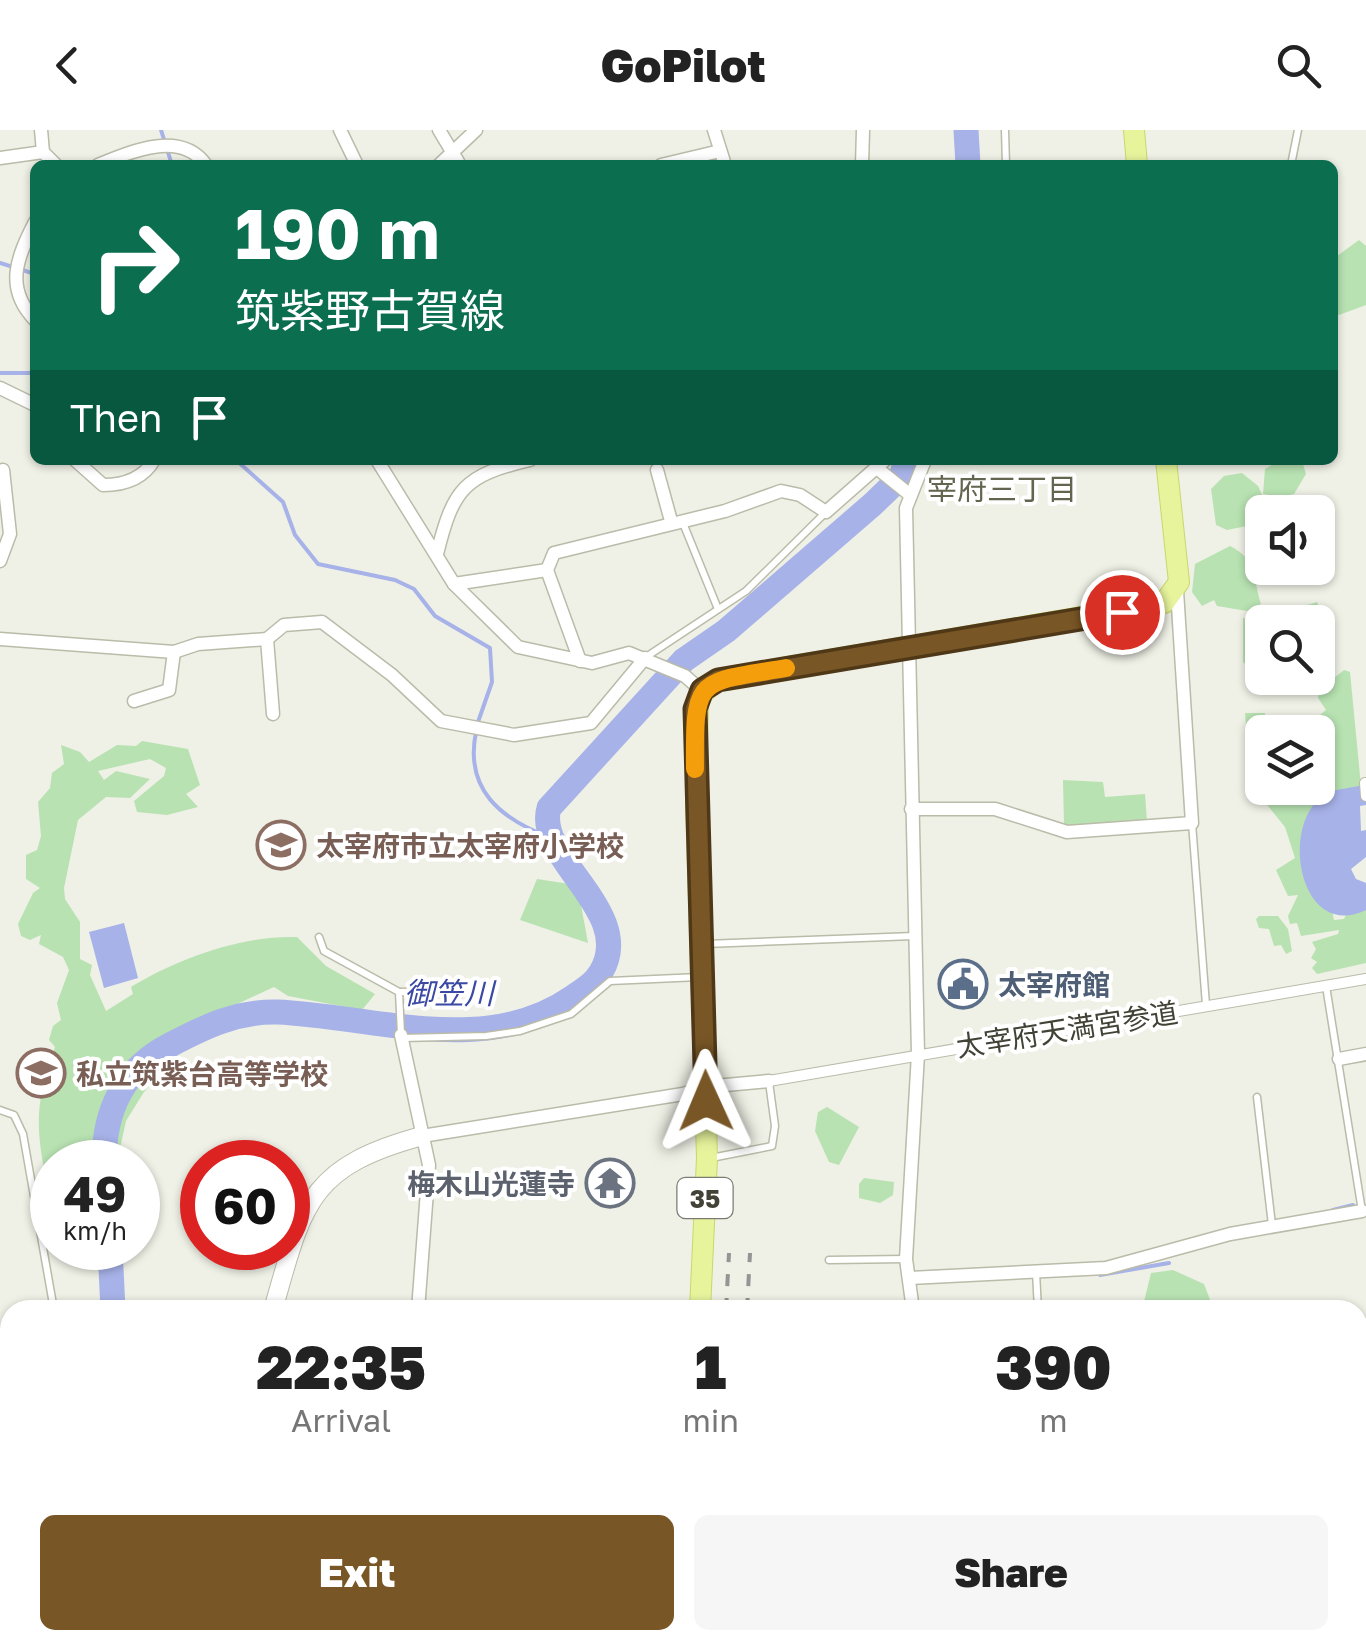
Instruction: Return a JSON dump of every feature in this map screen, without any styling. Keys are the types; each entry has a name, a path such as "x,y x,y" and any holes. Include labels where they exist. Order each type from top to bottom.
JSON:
{"main road":[{"path":"1134,130 1137,160"},
{"path":"702,690 718,680 1157,606 1177,591 1166,465"},
{"name":"35","path":"700,1300 706,1158 695,709 702,690"}],"street":[{"path":"42,130 44,152 51,160"},
{"path":"340,130 355,160"},
{"path":"440,130 458,160"},
{"path":"444,160 476,130"},
{"path":"714,130 723,158"},
{"path":"862,160 864,130"},
{"path":"110,160 171,137 202,160"},
{"path":"0,158 44,152"},
{"path":"30,231 7,275 30,312"},
{"path":"0,388 30,403"},
{"path":"81,465 103,484 118,485 149,470 152,465"},
{"path":"380,465 454,584 522,650 597,664 629,653 685,676 702,690"},
{"path":"437,554 448,509 456,495 468,482 499,465"},
{"path":"912,1300 906,1259 918,1054 907,648 907,493 923,465"},
{"path":"580,661 547,570 549,558 562,549 726,511 780,492 800,495 826,512 882,467 907,493"},
{"path":"0,562 10,534 3,470"},
{"path":"657,470 676,520"},
{"path":"454,584 547,570"},
{"path":"911,809 994,809 1067,832 1192,822 1177,591"},
{"path":"0,639 174,652 198,644 267,639 284,625 322,622 392,675 441,720 485,733 528,735 591,723 649,659"},
{"path":"267,639 273,714"},
{"path":"134,701 168,690 174,652"},
{"path":"1364,783 1366,796"},
{"name":"太宰府天満宮参道","path":"769,1081 1366,980"},
{"path":"401,1037 429,1165 419,1300"},
{"path":"1339,1059 1366,1054"},
{"path":"276,1300 296,1226 327,1182 370,1150 422,1136 683,1094 704,1087 769,1081"},
{"path":"910,1278 1106,1268 1272,1227 1362,1210"}],"lane":[{"path":"1005,130 1006,160"},
{"path":"1292,160 1298,130"},
{"path":"649,659 746,591 826,512"},
{"path":"676,520 718,609"},
{"path":"1192,822 1206,1006"},
{"path":"319,936 324,951 400,993 442,991"},
{"path":"702,944 914,936"},
{"path":"400,993 401,1037 501,1034 562,1019 593,999 610,982 703,976"},
{"path":"1326,986 1362,1210"},
{"path":"706,1158 772,1146 775,1126 769,1081"},
{"path":"1257,1097 1272,1227"},
{"path":"0,1110 14,1115 22,1134 52,1300"},
{"path":"830,1260 906,1259"},
{"path":"1036,1270 1038,1300"}],"green space":[{"path":"1359,240 1366,246 1366,305 1339,315 1338,314 1338,255"},
{"path":"1272,465 1303,465 1306,474 1294,494 1263,494 1265,469"},
{"path":"1242,473 1258,486 1262,495 1245,495 1245,526 1227,530 1216,525 1211,489 1224,476"},
{"path":"1230,546 1239,551 1245,557 1245,585 1257,585 1261,604 1245,605 1245,611 1217,606 1214,600 1202,606 1192,592 1195,564"},
{"path":"1245,618 1245,664 1243,662"},
{"path":"1344,670 1350,672 1361,786 1335,794 1335,715 1320,715 1326,710 1318,698 1335,695 1335,677"},
{"path":"142,741 188,749 200,785 186,794 198,807 167,815 137,812 134,801 164,776 166,768 150,759 98,771 104,780 116,771 150,779 130,798 106,797 78,820 64,888 65,899 80,922 80,959 92,965 90,975 106,1011 133,994 131,987 169,967 232,945 276,937 297,937 326,966 375,994 362,1010 288,996 274,987 192,1025 175,1060 144,1092 126,1121 122,1140 40,1140 39,1115 55,1047 49,1040 53,1026 61,1020 57,1003 69,970 63,957 39,944 41,935 30,940 21,936 18,924 33,893 40,888 26,879 26,855 37,850 41,836 38,802 50,788 52,773 64,764 61,745 80,752 89,762 117,745 136,746"},
{"path":"1063,780 1103,782 1105,797 1145,794 1147,822 1064,826"},
{"path":"1267,805 1321,805 1312,817 1334,920 1344,919 1349,907 1366,900 1366,963 1317,974 1312,968 1317,962 1311,958 1316,949 1312,942 1338,934 1339,930 1301,936 1297,923 1290,924 1288,916 1298,895 1288,896 1276,870 1295,858 1285,827"},
{"path":"537,879 570,884 581,905 588,943 520,920"},
{"path":"1259,916 1278,916 1288,929 1292,951 1286,954 1281,945 1274,946 1269,929 1259,928"},
{"path":"827,1107 859,1127 839,1165 829,1162 815,1131 818,1112"},
{"path":"864,1178 894,1182 893,1195 880,1203 859,1198 859,1184"},
{"path":"1173,1270 1204,1284 1210,1300 1144,1300 1151,1273"}],"water":[{"path":"1366,784 1366,805 1360,806 1361,831 1366,830 1366,857 1351,869 1356,879 1366,883 1366,910 1343,915 1324,909 1310,894 1302,873 1300,849 1303,826 1312,806 1335,805 1337,790"},
{"path":"124,923 138,978 104,988 89,932"}],"waterway":[{"path":"161,130 170,160"},
{"name":"御笠川","path":"966,130 968,160"},
{"path":"0,263 30,272"},
{"path":"0,373 30,373"},
{"path":"242,465 283,502 295,535 318,564 395,580 414,589 435,616 490,648 492,682 478,722"},
{"name":"御笠川","path":"106,1140 112,1109 140,1066 183,1038 221,1021 277,1012 467,1030 504,1026 539,1015 592,983 601,972 608,950 606,928 556,846 548,827 549,808 684,660 726,631 873,504 901,477 905,465"},
{"path":"476,732 476,770 490,800 516,822 551,838"},
{"path":"1333,1210 1353,1205"},
{"path":"1100,1275 1169,1263"},
{"name":"御笠川","path":"111,1270 113,1300"}],"railway":[{"path":"727,1300 729,1253"},
{"path":"748,1300 750,1253"}],"slow traffic":[{"path":"695,769 695,709 702,690 718,680 786,668"}],"place":[{"name":"太宰府市立太宰府小学校","path":"281,845"},
{"name":"太宰府館","path":"963,984"},
{"name":"私立筑紫台高等学校","path":"41,1073"},
{"name":"梅木山光蓮寺","path":"610,1183"}],"district":[{"name":"宰府三丁目","path":"1002,489"}],"route":[{"path":"706,1101 695,709 702,690 718,680 1122,612"}]}
